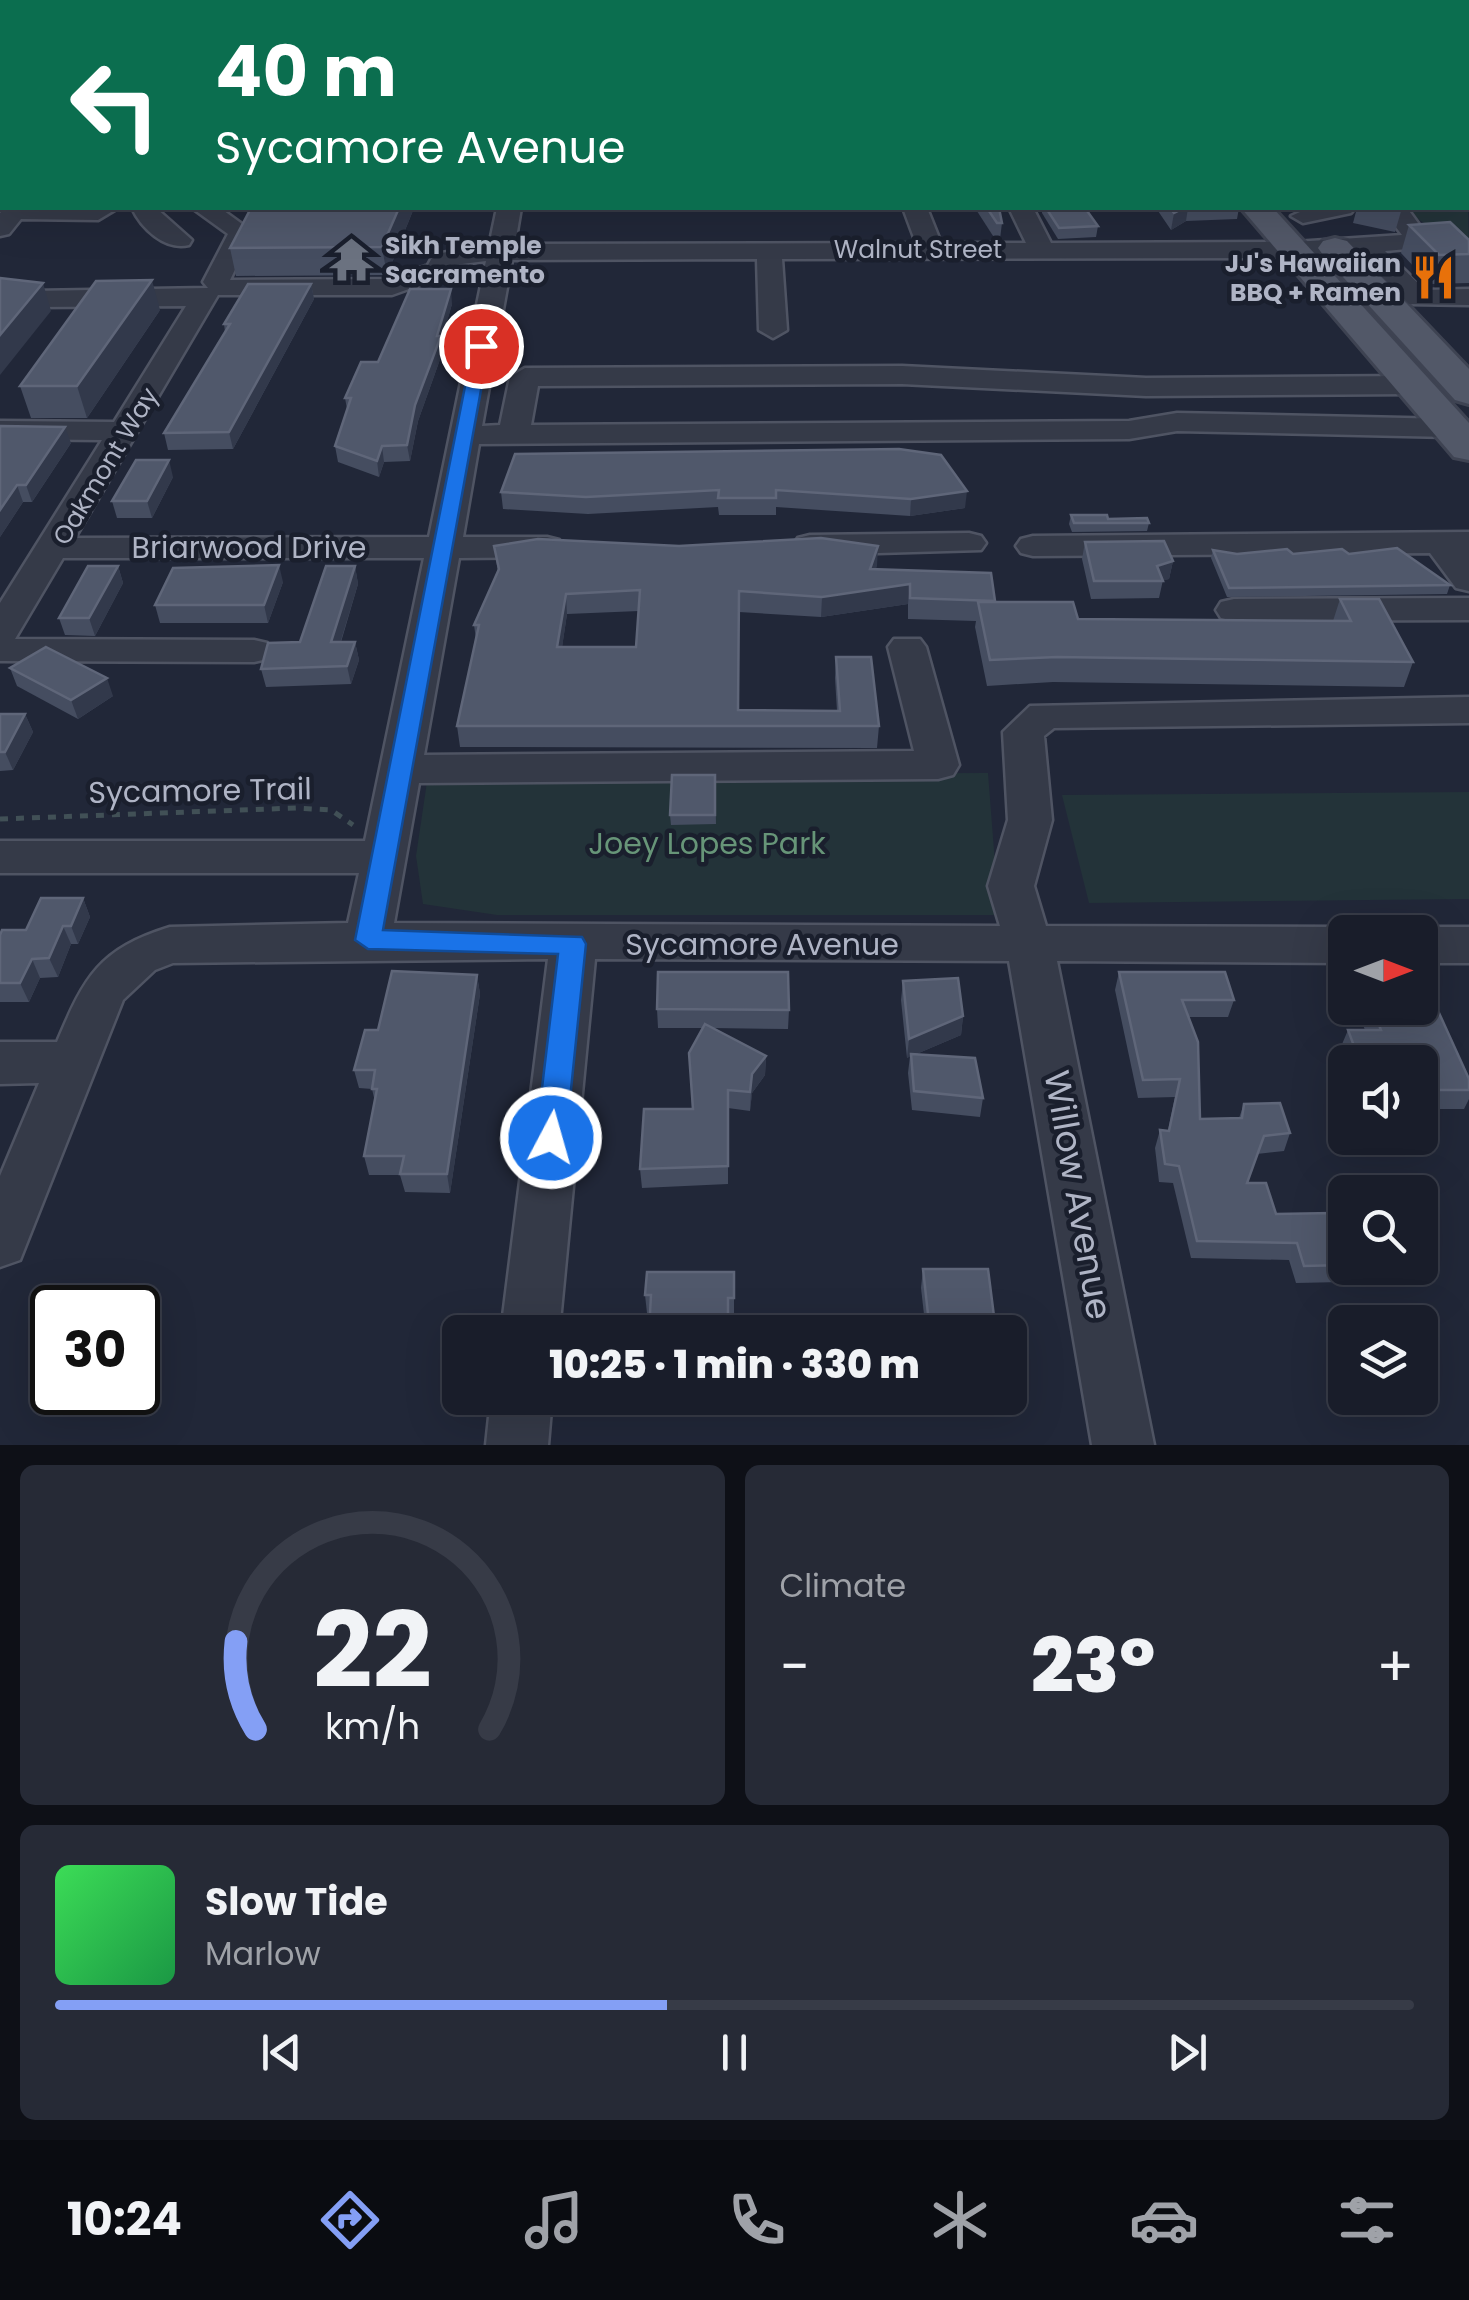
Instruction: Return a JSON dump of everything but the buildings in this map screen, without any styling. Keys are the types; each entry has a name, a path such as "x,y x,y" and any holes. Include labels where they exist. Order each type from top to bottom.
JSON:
{"main road":[{"path":"1258,210 1464,443"},
{"path":"1299,212 1349,246 1400,316 1467,389"}],"street":[{"path":"0,229 14,212 103,210"},
{"path":"145,210 150,220 180,240"},
{"name":"Walnut Street","path":"207,210 241,232 216,282 224,288 392,287 439,270 442,259 500,252 1295,250 1419,242 1398,213 1387,210"},
{"path":"368,940 509,210"},
{"path":"916,210 930,248"},
{"path":"1022,210 1041,248"},
{"path":"1349,246 1418,298 1469,297"},
{"path":"769,250 774,330"},
{"name":"Oakmont Way","path":"0,633 56,548 206,297 33,299"},
{"path":"1351,317 1469,316"},
{"path":"475,376 902,374 1146,387 1411,385"},
{"path":"514,435 525,376"},
{"path":"1008,380 1028,430"},
{"path":"463,435 1129,430 1177,422 1464,443"},
{"path":"0,430 126,431"},
{"path":"1032,546 1455,542 1469,580"},
{"path":"777,545 969,543"},
{"name":"Briarwood Drive","path":"56,548 584,546"},
{"path":"1234,610 1469,609"},
{"path":"398,769 938,765 907,647"},
{"path":"0,650 254,651"},
{"name":"Willow Avenue","path":"1124,1445 1028,946 1011,886 1018,850 1030,820 1023,732 1044,715 1469,710"},
{"path":"0,858 383,857"},
{"name":"Sycamore Avenue","path":"0,1242 103,990 138,958 170,945 368,940 1328,945"},
{"path":"532,1315 573,944"},
{"path":"1438,945 1469,945"},
{"path":"0,1062 71,1062"},
{"path":"517,1445 520,1415"}],"path":[{"name":"Sycamore Trail","path":"0,819 331,810 357,828 383,857"}],"green space":[{"path":"1404,210 1468,210 1469,245 1438,245 1424,223"},
{"name":"Joey Lopes Park","path":"988,773 999,915 497,915 423,904 416,856 428,775"},
{"path":"1469,792 1469,899 1089,903 1062,795"}],"place":[{"name":"Sikh Temple Sacramento","path":"352,259"},
{"name":"JJ's Hawaiian BBQ + Ramen","path":"1434,277"}],"route":[{"path":"481,346 368,940 573,944 551,1138"}]}
